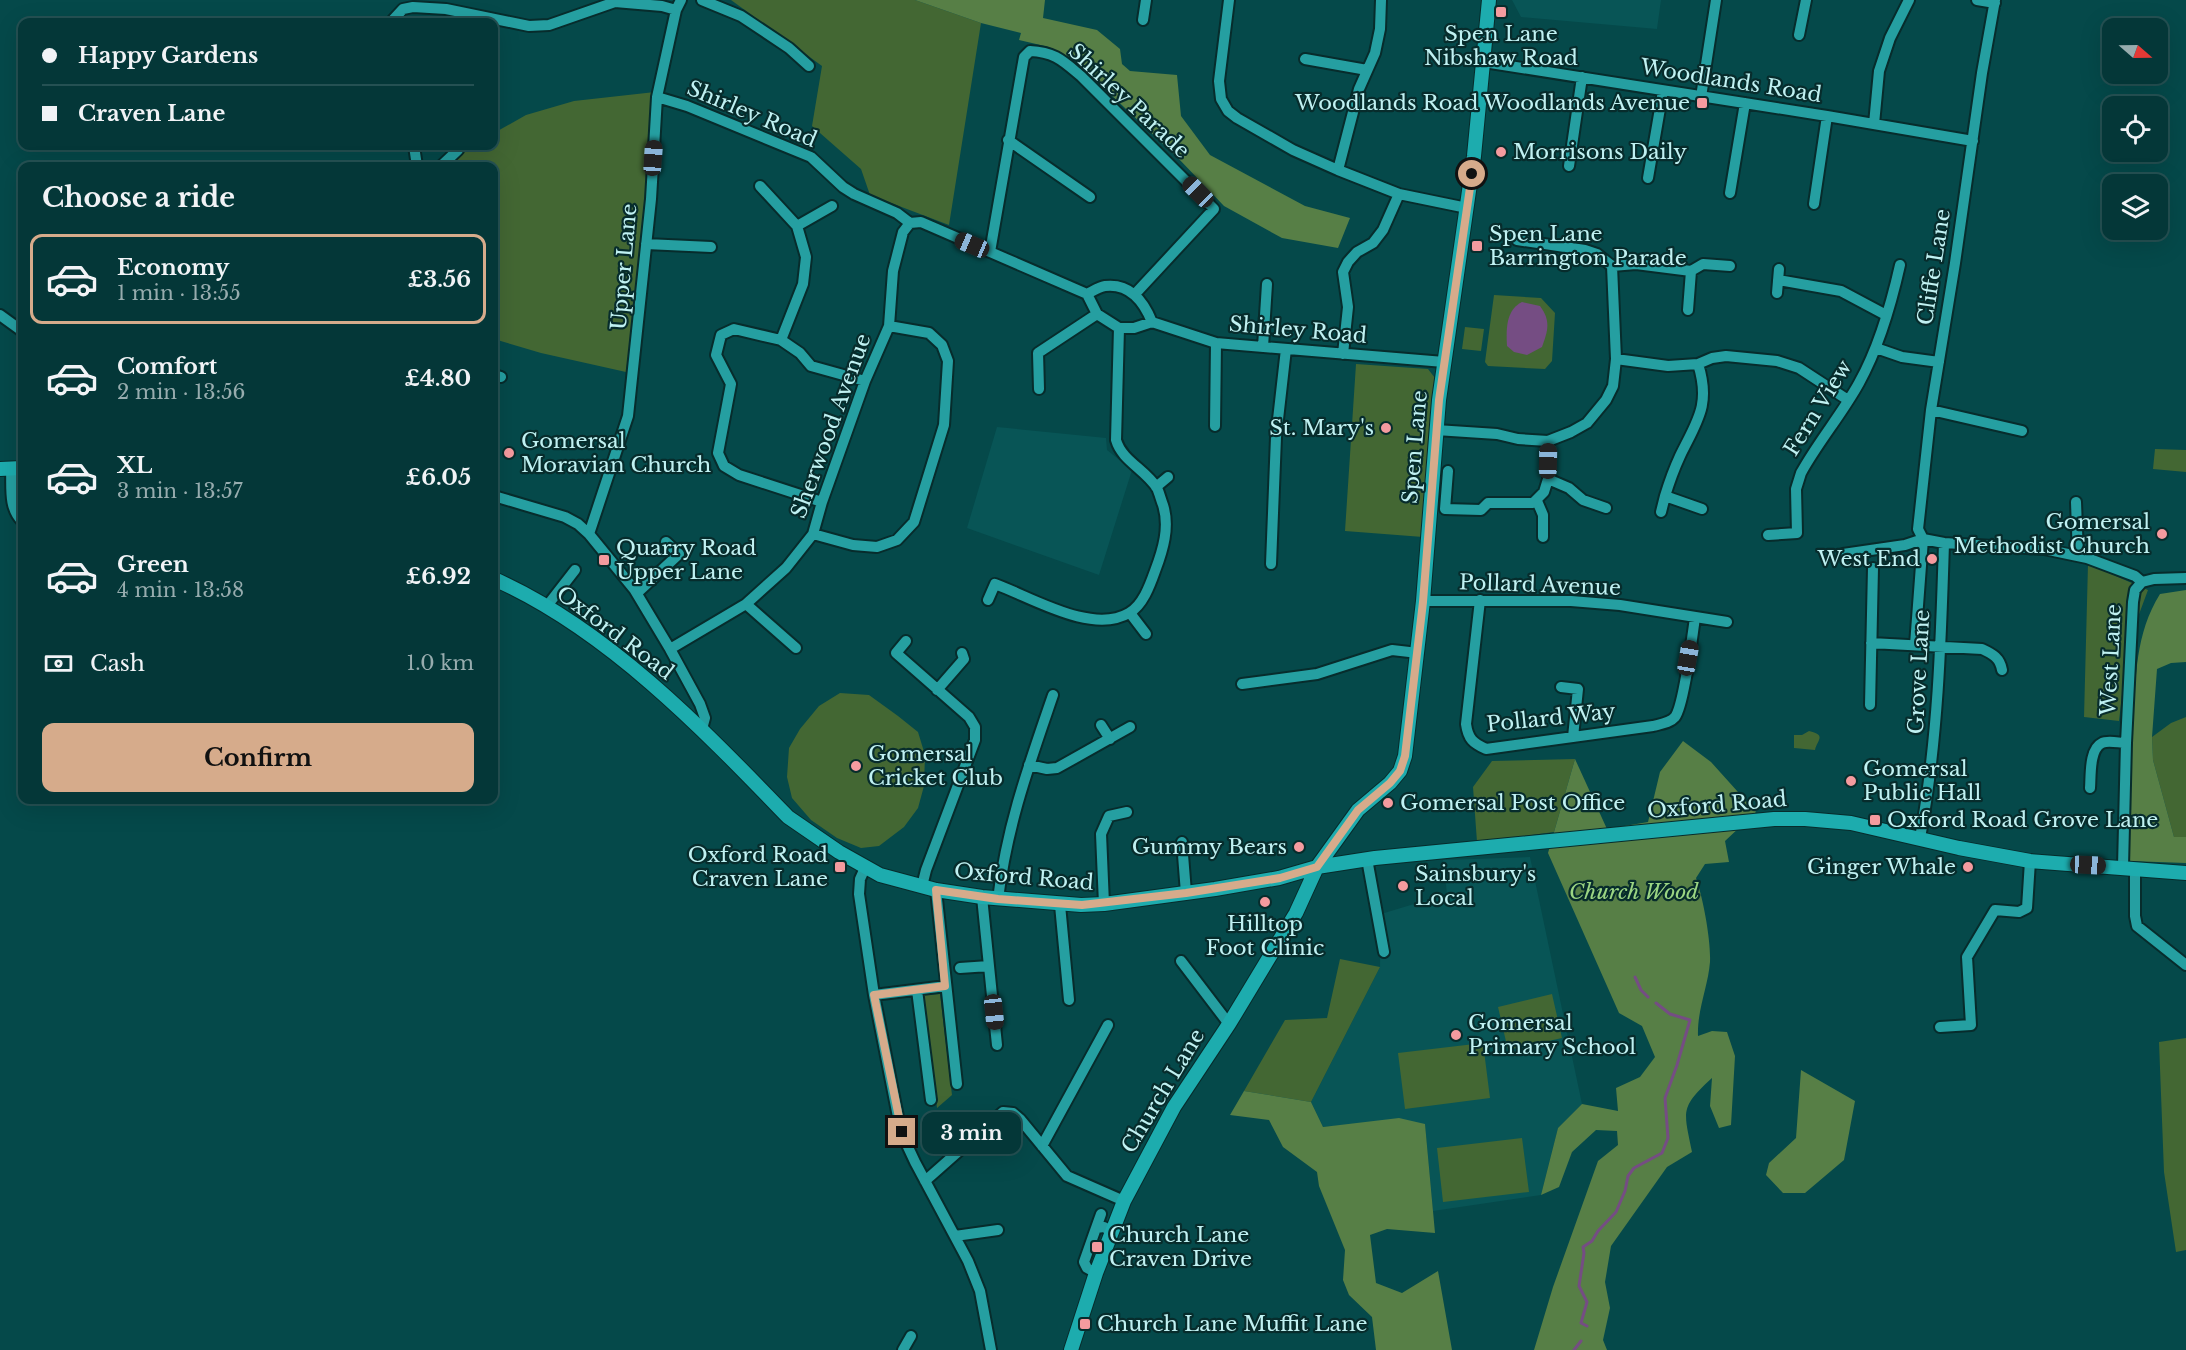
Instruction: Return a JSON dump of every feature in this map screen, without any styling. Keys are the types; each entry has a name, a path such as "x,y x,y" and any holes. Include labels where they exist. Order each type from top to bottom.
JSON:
{"main road":[{"name":"Spen Lane","path":"1317,867 1358,810 1390,783 1400,771 1405,756 1423,602 1436,430 1467,208 1489,0"},
{"name":"Oxford Road","path":"498,581 547,606 607,648 702,729 788,817 865,868 880,875 929,888 982,897 1060,905 1104,904 1280,878 1317,867 1367,859 1774,819 1851,823 1959,848 2030,861 2186,873"},
{"name":"Church Lane","path":"1071,1350 1096,1273 1137,1173 1174,1107 1296,913 1317,867"}],"street":[{"path":"702,0 741,16 789,48 809,66"},
{"path":"1143,20 1146,0"},
{"path":"1229,0 1219,81 1221,99 1228,111 1293,150 1338,171 1399,194 1467,208"},
{"path":"1338,171 1359,89 1375,53 1380,29 1381,0"},
{"path":"1701,97 1716,0"},
{"path":"1800,35 1806,0"},
{"path":"1874,124 1879,71 1890,38 1909,0"},
{"path":"1977,0 1995,1"},
{"name":"Cliffe Lane","path":"1915,645 1920,554 1923,539 1918,529 1931,410 1995,1"},
{"path":"498,20 530,26 549,25 611,2 678,5"},
{"name":"Upper Lane","path":"589,534 628,416 646,244 657,97 678,5"},
{"path":"395,18 403,9 413,7 446,9 490,18"},
{"name":"Shirley Parade","path":"990,252 1024,57 1030,51 1046,52 1060,58 1081,76 1214,209 1135,294"},
{"path":"1305,59 1367,70"},
{"name":"Woodlands Road","path":"1484,62 1973,141"},
{"path":"1569,166 1582,77"},
{"path":"1648,178 1663,91"},
{"name":"Shirley Road","path":"657,97 687,106 811,157 843,187 897,213 910,223 921,222 1087,294"},
{"path":"1730,193 1745,103"},
{"path":"1814,204 1827,116"},
{"path":"1008,140 1090,197"},
{"path":"445,162 458,150"},
{"path":"760,186 797,226 806,257 803,284 781,340"},
{"path":"1343,354 1348,307 1343,272 1357,252 1372,243 1383,230 1399,194"},
{"path":"797,226 832,206"},
{"name":"Sherwood Avenue","path":"670,649 746,604 786,568 813,534 865,381 889,326 893,271 903,232 910,223"},
{"path":"1517,240 1585,250 1597,254 1612,266 1636,264 1691,272 1706,263 1730,266"},
{"path":"646,244 711,247"},
{"name":"Fern View","path":"1800,544 1797,532 1796,489 1801,473 1860,381 1875,348 1900,265"},
{"path":"1436,430 1497,434 1518,439 1548,441 1587,423 1606,400 1612,386 1616,359 1612,266"},
{"path":"1688,310 1691,272"},
{"path":"1778,293 1779,275 1841,291 1886,315"},
{"path":"1263,347 1267,284"},
{"path":"988,600 995,584 1073,616 1091,620 1110,620 1130,613 1150,586 1166,538 1164,509 1156,487 1119,449 1116,440 1119,328 1096,314 1087,294 1105,286 1121,288 1135,294 1146,308 1152,322"},
{"path":"1039,389 1038,353 1096,314"},
{"path":"0,315 18,328"},
{"name":"Shirley Road","path":"1119,328 1134,328 1152,322 1216,343 1444,362"},
{"path":"813,534 853,544 877,547 897,540 914,522 944,425 948,361 942,345 929,333 889,326"},
{"path":"822,502 739,475 724,466 718,453 731,384 716,355 721,334 734,329 781,340 800,353 811,366 865,381"},
{"path":"1215,426 1216,343"},
{"name":"Fern View","path":"1875,348 1902,357 1939,362"},
{"path":"1271,564 1276,437 1286,349"},
{"path":"1616,359 1668,366 1698,364 1712,358 1726,356 1787,363 1813,375 1848,400"},
{"path":"1660,512 1680,456 1696,427 1701,410 1702,386 1698,364"},
{"path":"1931,410 2022,431"},
{"path":"1448,471 1445,509 1481,510 1488,503 1533,503 1544,492 1548,479 1548,441"},
{"path":"11,468 12,504 18,517"},
{"path":"1156,487 1168,477"},
{"path":"1548,479 1569,488 1583,500 1606,508"},
{"path":"1665,496 1702,509"},
{"path":"498,497 565,517 578,524 589,534 637,593 670,649 700,704 705,718 702,729"},
{"path":"1537,501 1543,515 1543,537"},
{"path":"2076,502 2078,556"},
{"path":"1768,535 1797,532"},
{"path":"1843,554 1912,543 1923,539 1944,543 2044,549 2078,556 2135,576 2142,582 2154,579 2186,578"},
{"path":"637,593 679,554 666,542"},
{"name":"Grove Lane","path":"1920,838 1932,769 1941,647 1944,543"},
{"path":"1870,705 1873,568"},
{"path":"547,606 575,570"},
{"name":"West Lane","path":"2142,582 2135,590 2133,602 2126,743 2129,868 2137,926 2186,965"},
{"name":"Pollard Way","path":"1480,600 1466,724 1468,734 1474,743 1486,749 1653,726 1671,720 1676,715 1681,699 1695,618"},
{"name":"Pollard Avenue","path":"1423,602 1572,601 1620,605 1726,622"},
{"path":"746,604 796,648"},
{"path":"1130,613 1146,634"},
{"path":"906,641 896,653 969,717 975,727 975,740 926,870 945,986 957,1084"},
{"path":"1871,643 1982,649 1993,654 2001,662 2002,670"},
{"path":"1242,684 1317,674 1392,650 1418,652"},
{"path":"937,690 966,658"},
{"path":"1561,687 1578,689 1574,737"},
{"path":"998,899 1008,835 1053,694"},
{"path":"1101,725 1110,739"},
{"path":"1029,765 1047,769 1057,768 1130,727"},
{"name":"West Lane","path":"2090,788 2091,771 2097,747 2103,742 2126,743"},
{"path":"1104,904 1101,834 1109,816 1127,812"},
{"path":"1182,842 1186,893"},
{"path":"1367,859 1384,952"},
{"path":"1940,1027 1971,1025 1967,957 1995,910 2019,912 2027,908 2030,861"},
{"path":"865,868 860,879 859,894 874,995 902,1132 968,1261 980,1291 991,1350"},
{"path":"982,897 994,1039"},
{"path":"1060,905 1069,1000"},
{"path":"1180,961 1228,1024"},
{"path":"960,968 989,966"},
{"path":"874,995 945,986"},
{"path":"917,990 931,1100"},
{"path":"1042,1146 1108,1025"},
{"path":"926,1181 1003,1112 1013,1113 1067,1176 1124,1201"},
{"path":"1096,1273 1087,1268 1084,1262 1101,1214"},
{"path":"1096,1228 1104,1227 1112,1232"},
{"path":"955,1236 998,1230"},
{"path":"903,1350 911,1336"}],"shaded area":[{"path":"1512,0 1661,0 1657,29 1521,17"},
{"path":"1522,302 1540,306 1547,321 1547,331 1542,347 1527,355 1514,352 1507,346 1507,327 1510,315"},
{"path":"997,427 1106,438 1107,450 1132,470 1099,575 967,528"},
{"name":"Gomersal Primary School","path":"1530,857 1582,1104 1558,1128 1541,1195 1433,1211 1425,1125 1358,1124 1323,1127 1311,1102 1380,967 1381,914 1447,894 1443,860"}],"green space":[{"path":"731,0 915,0 981,23 949,225 870,195 861,169 812,126 822,66"},
{"path":"915,0 1045,0 1043,18 1097,30 1120,49 1122,64 1130,71 1177,75 1181,116 1210,155 1305,206 1350,218 1338,248 1282,238 1224,206 1178,158 1073,59 1049,47 1019,40 1021,33 981,23"},
{"path":"655,92 644,236 626,372 541,353 498,340 498,162 453,162 467,150 498,150 498,131 526,115 574,101"},
{"path":"1494,295 1541,298 1555,313 1552,361 1545,369 1488,366 1485,362"},
{"path":"1465,327 1484,329 1481,351 1462,349"},
{"path":"1356,364 1428,369 1435,378 1423,537 1345,531"},
{"path":"2155,449 2186,450 2186,472 2153,469"},
{"path":"2088,564 2148,590 2128,644 2119,721 2084,717"},
{"path":"2186,590 2186,662 2171,663 2157,669 2152,737 2153,760 2174,837 2186,837 2186,863 2129,861 2129,775 2136,673 2141,640 2160,594"},
{"name":"Gomersal Cricket Club","path":"840,693 869,695 898,716 918,732 925,755 924,786 918,808 904,827 879,846 861,848 837,838 811,820 792,798 787,777 789,748 800,729 819,706"},
{"path":"2186,717 2186,837 2174,837 2153,760 2152,737 2171,723"},
{"path":"1809,731 1818,734 1820,738 1815,750 1794,748 1794,735 1802,735"},
{"name":"Church Wood","path":"1683,741 1711,762 1756,812 1725,841 1729,862 1705,864 1696,878 1706,919 1710,953 1698,1036 1712,1031 1727,1032 1735,1056 1731,1125 1719,1128 1710,1106 1712,1078 1694,1096 1687,1111 1687,1127 1692,1152 1667,1167 1611,1246 1605,1282 1610,1308 1603,1340 1607,1350 1534,1350 1553,1287 1598,1161 1618,1145 1617,1131 1596,1130 1572,1152 1559,1187 1541,1195 1558,1128 1582,1104 1618,1111 1616,1088 1640,1077 1655,1057 1642,1026 1619,1013 1548,853 1575,759 1607,829 1648,822 1660,772"},
{"path":"1575,759 1554,832 1477,842 1473,787 1492,761"},
{"path":"1340,959 1380,967 1311,1102 1244,1091 1285,1020 1327,1018"},
{"path":"940,994 952,1095 937,1108 924,995"},
{"path":"1552,994 1562,1038 1508,1050 1498,1007"},
{"path":"2186,1038 2186,1250 2176,1252 2164,1172 2159,1042"},
{"path":"1483,1043 1490,1098 1405,1109 1398,1053"},
{"path":"1801,1070 1855,1101 1844,1160 1805,1193 1783,1193 1766,1175 1769,1163 1796,1138"},
{"path":"1244,1091 1311,1102 1323,1127 1399,1118 1425,1124 1435,1233 1387,1229 1370,1235 1376,1283 1402,1293 1438,1271 1452,1350 1376,1350 1372,1317 1349,1295 1343,1280 1345,1250 1319,1186 1317,1172 1283,1147 1269,1120 1230,1115"},
{"path":"1522,1138 1529,1192 1443,1202 1437,1148"}],"waterway":[{"path":"1635,977 1641,990 1648,997"},
{"path":"1587,1326 1581,1323 1587,1302 1579,1286 1583,1247 1592,1241 1616,1212 1625,1191 1628,1176 1634,1168 1662,1153 1668,1138 1665,1098 1690,1020 1670,1014 1656,1003"},
{"path":"1574,1350 1581,1341"}],"place":[{"name":"Spen Lane Nibshaw Road","path":"1501,12"},
{"name":"Woodlands Road Woodlands Avenue","path":"1702,103"},
{"name":"Morrisons Daily","path":"1501,152"},
{"name":"Spen Lane Barrington Parade","path":"1477,246"},
{"name":"St. Mary's","path":"1386,428"},
{"name":"Gomersal Moravian Church","path":"509,453"},
{"name":"Gomersal Methodist Church","path":"2162,534"},
{"name":"West End","path":"1932,559"},
{"name":"Quarry Road Upper Lane","path":"604,560"},
{"name":"Gomersal Cricket Club","path":"856,766"},
{"name":"Gomersal Public Hall","path":"1851,781"},
{"name":"Gomersal Post Office","path":"1388,803"},
{"name":"Oxford Road Grove Lane","path":"1875,820"},
{"name":"Gummy Bears","path":"1299,847"},
{"name":"Oxford Road Craven Lane","path":"840,867"},
{"name":"Ginger Whale","path":"1968,867"},
{"name":"Sainsbury's Local","path":"1403,886"},
{"name":"Hilltop Foot Clinic","path":"1265,902"},
{"name":"Gomersal Primary School","path":"1456,1035"},
{"name":"Church Lane Craven Drive","path":"1097,1247"},
{"name":"Church Lane Muffit Lane","path":"1085,1324"}],"route":[{"path":"902,1132 874,995 945,986 936,890 998,899 1082,905 1186,893 1280,878 1317,867 1358,810 1390,783 1400,771 1405,756 1421,624 1439,400 1472,174"}]}
